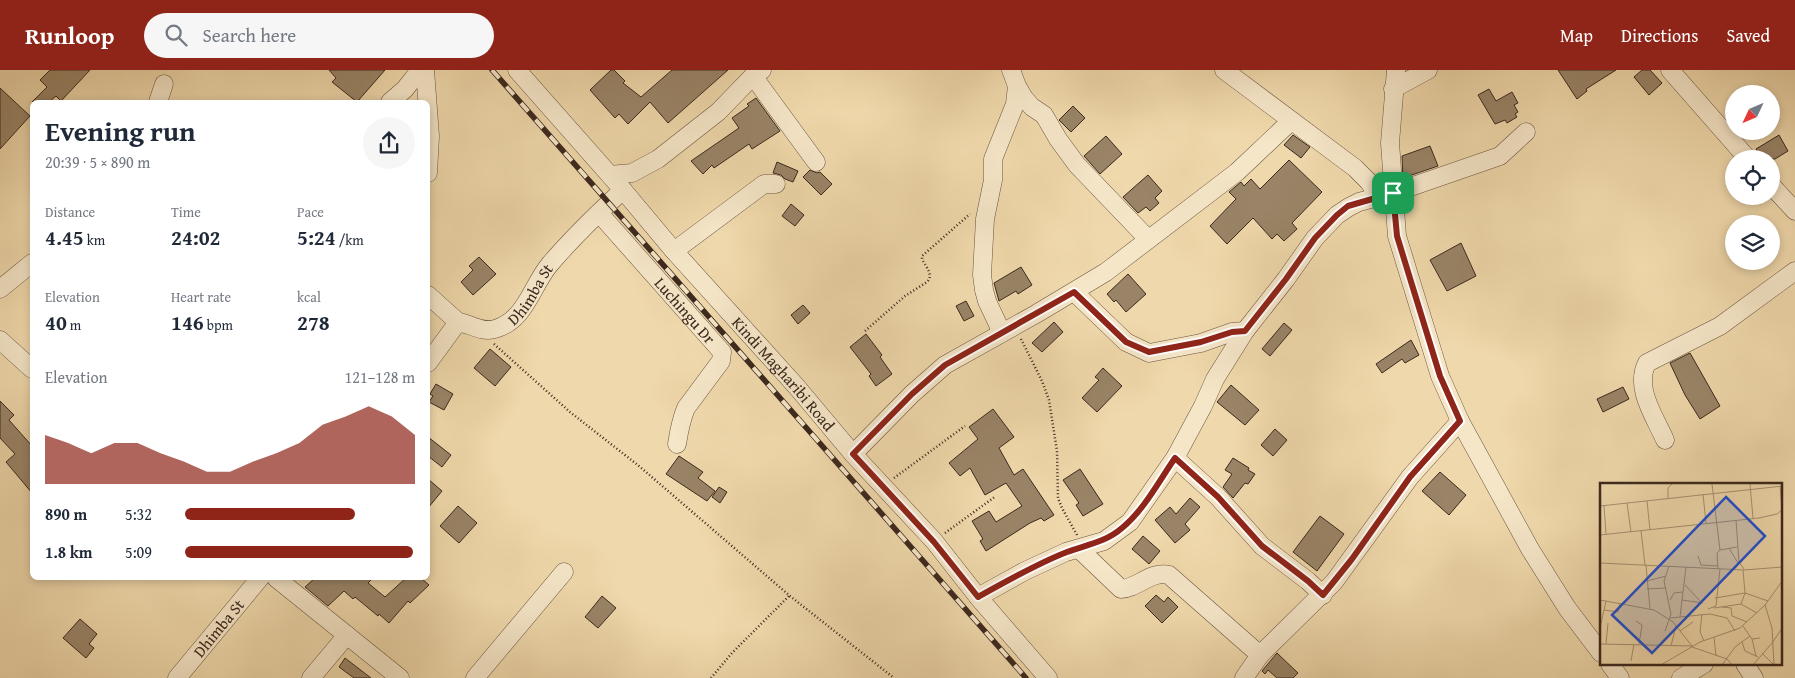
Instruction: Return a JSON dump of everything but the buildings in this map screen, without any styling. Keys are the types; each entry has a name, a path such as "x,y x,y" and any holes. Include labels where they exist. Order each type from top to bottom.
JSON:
{"street":[{"path":"392,100 406,89 420,70"},
{"path":"425,70 427,100"},
{"path":"1224,70 1355,168 1386,195"},
{"path":"1396,70 1386,195 1440,376 1460,421 1530,549 1567,608 1600,652"},
{"path":"1393,89 1428,70"},
{"path":"1670,70 1740,150"},
{"name":"Kindi Magharibi Road","path":"519,71 674,251 796,386 853,454 934,542 978,597 1048,678"},
{"path":"610,175 632,173 658,159 718,112 757,73 816,162"},
{"path":"1014,78 1024,98 1032,107 1044,115 1058,140 1077,165 1148,239"},
{"path":"1009,330 987,301 982,275 986,219 993,180 993,159 1015,104 1014,78"},
{"path":"159,100 164,84"},
{"path":"853,454 912,394 945,365 1009,330 1106,272 1236,172 1291,121"},
{"path":"978,597 1066,552 1104,541 1130,522 1175,458 1215,379 1245,331 1315,238 1348,206 1500,156 1526,132"},
{"path":"674,251 764,184 776,184"},
{"name":"Dhimba St","path":"458,322 486,331 496,329 514,319 529,300 550,264 623,190"},
{"path":"1780,195 1795,211"},
{"name":"Luchingu Dr","path":"599,213 722,352 721,362 686,408 680,421 678,444"},
{"path":"0,289 30,264"},
{"path":"1665,440 1645,395 1642,382 1643,372 1647,363 1720,326 1795,271"},
{"path":"1074,292 1126,342 1149,352 1201,342 1232,332 1245,331"},
{"path":"430,297 458,322 430,360"},
{"path":"0,340 30,367"},
{"path":"1244,678 1260,655 1323,595 1352,559 1410,477 1460,421"},
{"path":"1175,458 1218,497 1262,546 1308,581 1323,595"},
{"path":"1081,548 1121,589 1127,588 1143,579 1164,574 1169,575 1260,655"},
{"path":"475,678 564,572"},
{"name":"Dhimba St","path":"178,678 258,580"},
{"path":"278,580 400,678"},
{"path":"311,678 347,635"},
{"path":"1611,666 1620,678"},
{"path":"1681,678 1701,666"},
{"path":"1746,666 1754,678"}],"path":[{"path":"865,331 905,296 930,279 930,274 922,256 971,214"},
{"path":"477,328 570,412 639,466 790,596 894,678"},
{"path":"1009,330 1042,381 1049,400 1057,451 1058,498 1081,548"},
{"path":"883,486 965,426"},
{"path":"934,542 996,496"},
{"path":"711,678 732,653 790,596"}],"railway":[{"path":"492,70 1026,678"}],"route":[{"path":"1393,193 1397,236 1440,376 1460,421 1410,477 1352,559 1323,595 1308,581 1262,546 1218,497 1175,458 1137,513 1121,530 1104,541 1066,552 978,597 934,542 853,454 912,394 945,365 1074,292 1126,342 1140,350 1149,352 1163,351 1232,332 1245,331 1315,238 1337,215 1348,206 1393,193"}]}
